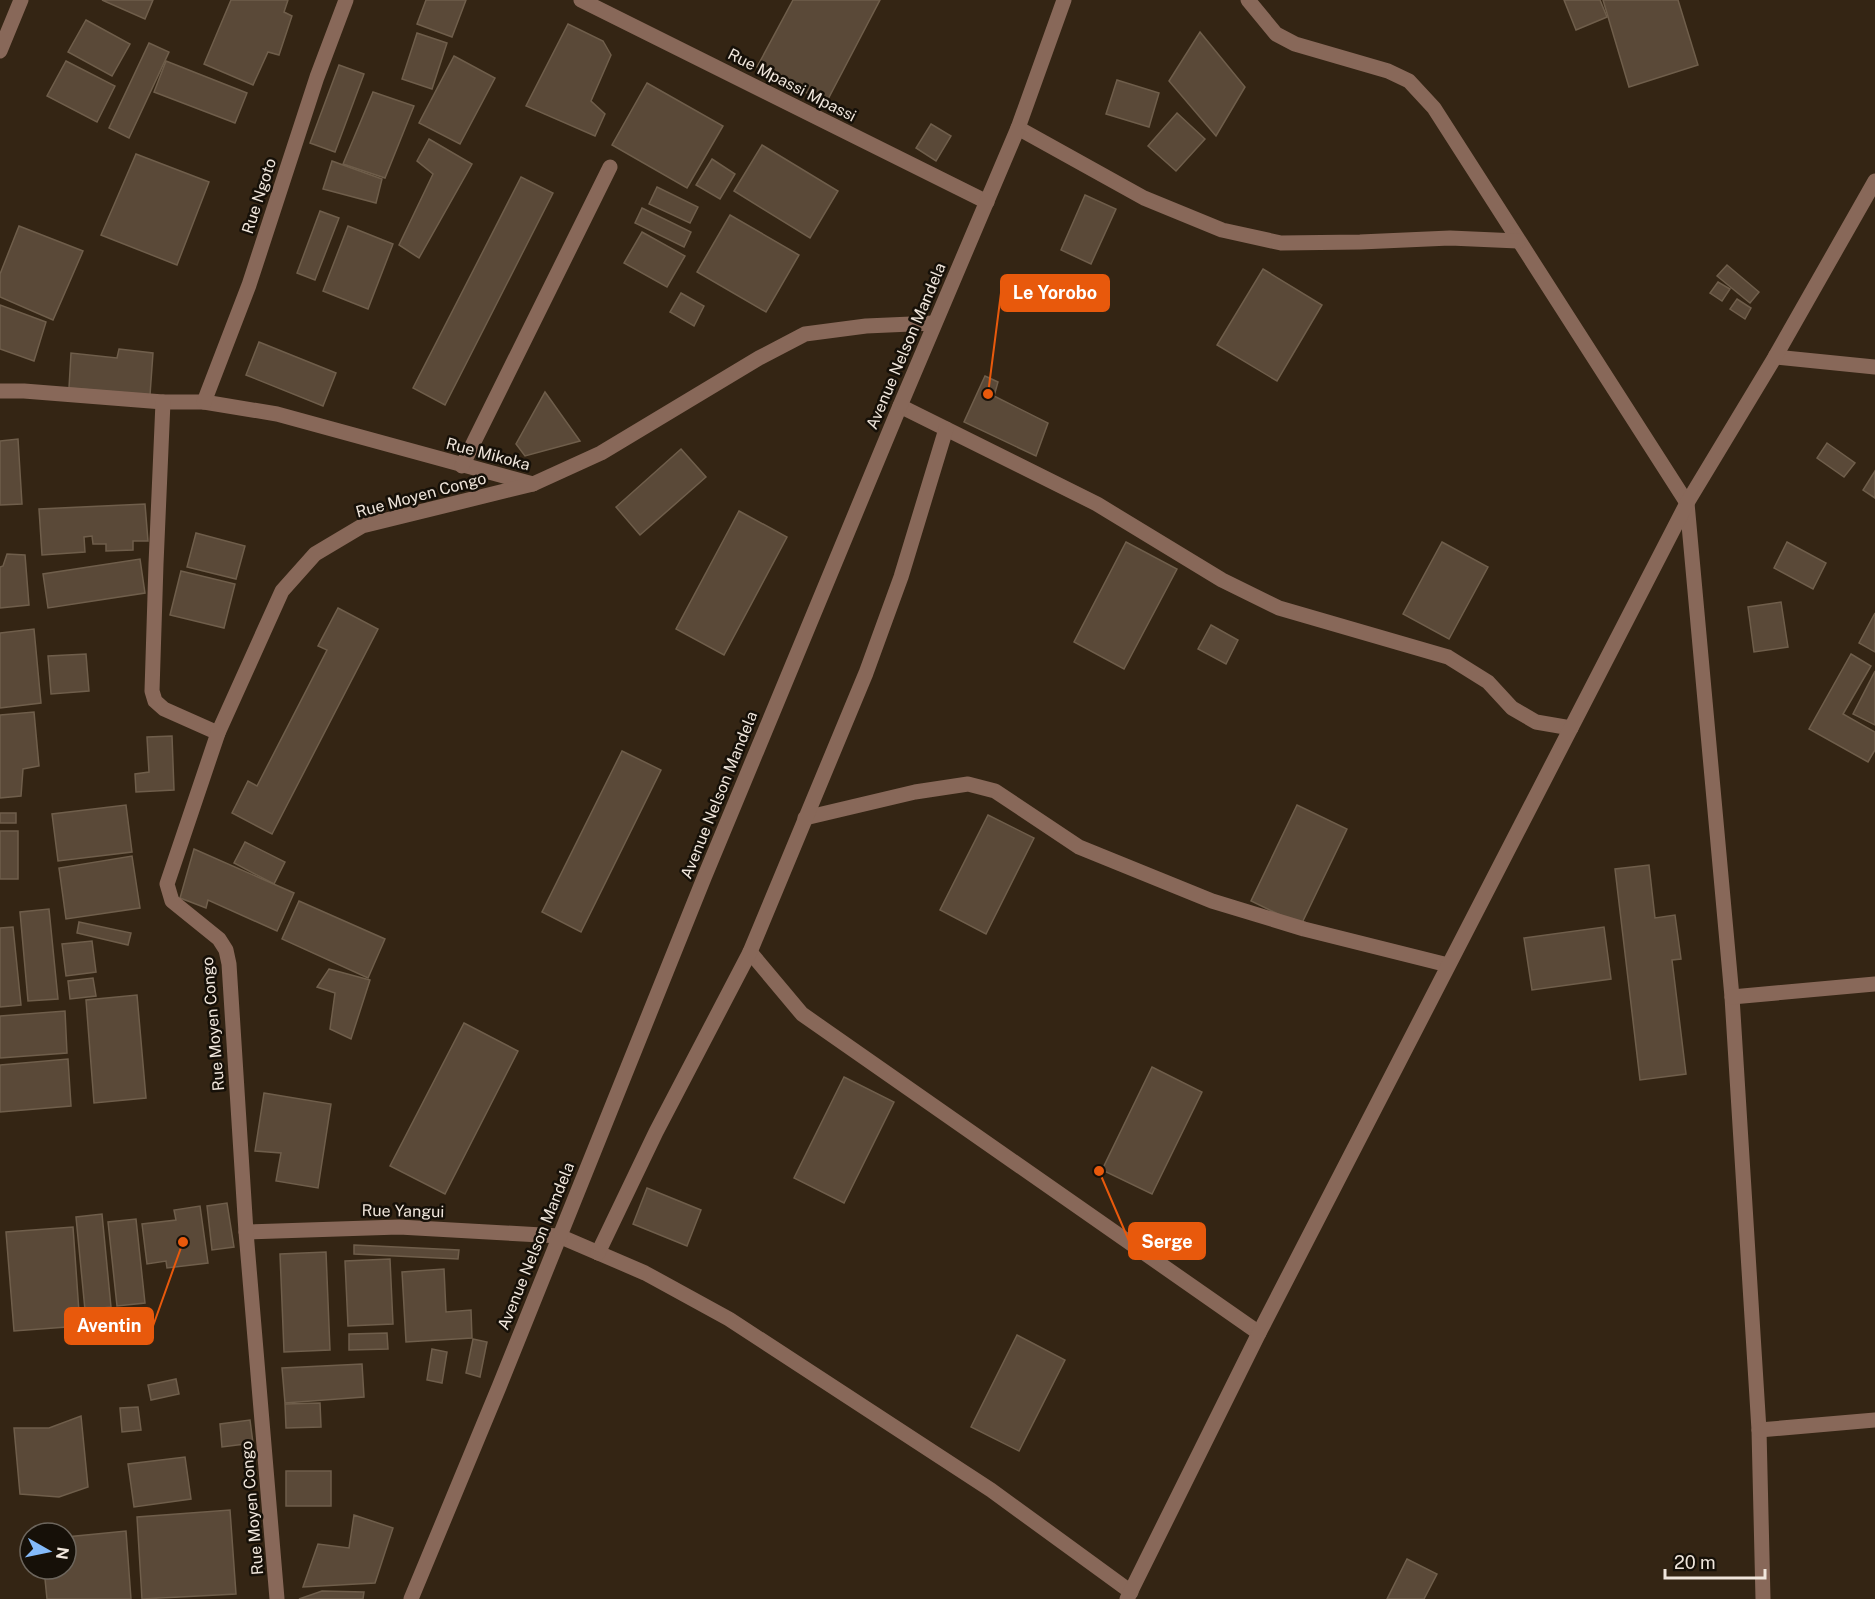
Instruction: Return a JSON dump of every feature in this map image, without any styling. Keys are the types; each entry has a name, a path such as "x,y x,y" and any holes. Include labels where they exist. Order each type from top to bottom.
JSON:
{"street":[{"path":"0,51 21,0"},
{"name":"Rue Ngoto","path":"204,402 249,285 317,77 346,0"},
{"name":"Rue Mpassi Mpassi","path":"581,0 987,202"},
{"path":"1248,0 1276,34 1295,44 1389,71 1409,81 1434,108 1687,503 1732,997 1759,1430 1763,1599"},
{"name":"Avenue Nelson Mandela","path":"411,1599 934,323 1018,128 1065,2"},
{"path":"1018,128 1144,198 1222,230 1281,243 1450,238 1518,241"},
{"path":"462,466 610,167"},
{"path":"559,1236 645,1273 729,1319 991,1490 1129,1596 1258,1333 1687,503 1775,357 1875,181"},
{"name":"Rue Mikoka","path":"0,391 163,402 204,402 277,414 533,484 601,453 759,358 805,334 866,326 934,323"},
{"path":"1775,357 1875,367"},
{"path":"163,402 152,691 155,701 164,709 218,733"},
{"path":"900,406 1097,504 1222,580 1279,608 1448,657 1488,682 1512,708 1536,722 1571,728"},
{"path":"598,1253 656,1132 750,952 866,673 901,577 946,429"},
{"name":"Rue Moyen Congo","path":"277,1599 246,1232 226,950 219,939 172,902 167,884 218,733 282,591 315,554 362,526 533,484"},
{"path":"805,818 915,792 968,784 995,791 1079,847 1212,901 1304,929 1448,965"},
{"path":"750,952 802,1014 1258,1333"},
{"path":"1732,997 1875,984"},
{"name":"Rue Yangui","path":"246,1232 399,1227 559,1236"},
{"path":"1759,1430 1875,1420"}],"building":[{"path":"102,0 153,0 145,19"},
{"path":"231,0 288,0 284,12 292,16 279,55 268,52 253,85 204,64"},
{"path":"426,0 466,0 452,37 417,24"},
{"path":"793,0 880,0 826,103 757,67"},
{"path":"1564,0 1600,0 1607,17 1576,30"},
{"path":"1603,0 1678,0 1698,65 1629,87"},
{"path":"86,20 130,44 112,76 68,52"},
{"path":"568,24 603,41 611,55 591,101 605,114 595,136 526,106"},
{"path":"1200,32 1245,87 1216,136 1169,81"},
{"path":"417,33 447,43 432,89 402,79"},
{"path":"149,43 169,52 129,138 109,128"},
{"path":"454,56 495,78 460,144 419,123"},
{"path":"66,61 115,86 97,122 47,96"},
{"path":"166,61 247,93 235,123 154,92"},
{"path":"339,65 364,74 335,152 310,143"},
{"path":"1117,80 1159,93 1149,127 1106,114"},
{"path":"647,83 723,126 687,188 612,145"},
{"path":"373,92 414,106 385,178 343,164"},
{"path":"1177,113 1205,139 1176,171 1148,146"},
{"path":"931,124 951,136 936,161 916,148"},
{"path":"429,139 472,164 419,258 399,245 433,174 417,161"},
{"path":"762,145 838,191 810,238 734,191"},
{"path":"136,154 209,182 177,265 101,235"},
{"path":"712,159 735,174 720,199 696,185"},
{"path":"332,161 382,179 376,203 323,189"},
{"path":"521,177 553,193 445,405 413,388"},
{"path":"657,187 698,207 690,223 649,204"},
{"path":"1085,195 1116,209 1091,264 1061,250"},
{"path":"642,208 691,232 684,247 635,223"},
{"path":"320,211 339,218 315,280 297,273"},
{"path":"730,215 799,255 766,312 697,272"},
{"path":"19,226 83,251 53,320 0,297 0,274"},
{"path":"348,226 393,244 368,309 323,291"},
{"path":"642,232 685,256 667,287 624,263"},
{"path":"1727,265 1759,292 1750,303 1717,276"},
{"path":"1263,269 1322,305 1277,381 1217,345"},
{"path":"1718,282 1730,289 1722,301 1710,293"},
{"path":"681,293 704,306 694,326 670,312"},
{"path":"1737,299 1751,308 1745,319 1730,309"},
{"path":"0,305 46,322 34,361 0,349"},
{"path":"259,342 336,373 323,406 246,375"},
{"path":"119,349 153,353 150,395 69,388 71,353 117,358"},
{"path":"985,376 998,382 994,396 1048,423 1036,456 964,422"},
{"path":"545,392 580,441 525,456 516,444"},
{"path":"18,439 22,504 0,505 0,441"},
{"path":"1827,443 1855,463 1844,477 1817,458"},
{"path":"681,449 706,477 640,535 616,507"},
{"path":"1875,471 1875,498 1863,490"},
{"path":"145,504 148,541 133,541 133,550 106,551 106,544 93,544 92,536 84,537 85,552 42,555 39,509"},
{"path":"739,511 787,537 724,655 676,629"},
{"path":"196,533 245,546 236,579 187,567"},
{"path":"1126,542 1177,569 1124,669 1074,642"},
{"path":"1442,542 1488,567 1449,639 1403,614"},
{"path":"1787,542 1826,563 1813,589 1774,568"},
{"path":"7,554 25,555 29,605 0,608 0,567 3,566"},
{"path":"140,559 145,593 48,608 43,574"},
{"path":"181,571 235,584 224,628 170,615"},
{"path":"1781,602 1788,647 1754,652 1748,607"},
{"path":"338,608 378,629 272,834 232,813 248,781 257,786 327,650 318,646"},
{"path":"1875,613 1875,652 1859,643"},
{"path":"1211,625 1238,640 1226,664 1198,649"},
{"path":"34,629 41,703 0,708 0,633"},
{"path":"86,654 89,691 51,694 48,656"},
{"path":"1851,654 1871,666 1843,714 1875,732 1875,750 1868,762 1809,729"},
{"path":"1875,671 1875,725 1853,714"},
{"path":"34,712 39,766 23,769 21,796 0,798 0,715"},
{"path":"172,736 174,790 136,792 135,774 149,772 147,737"},
{"path":"622,751 661,770 581,932 542,912"},
{"path":"126,805 132,852 58,861 52,814"},
{"path":"1297,805 1347,829 1301,925 1251,901"},
{"path":"0,813 16,813 16,823 0,823"},
{"path":"988,815 1034,838 986,934 940,910"},
{"path":"0,831 18,831 18,879 0,879"},
{"path":"245,842 285,862 274,884 234,863"},
{"path":"194,849 294,893 277,931 208,900 206,908 180,898"},
{"path":"132,856 140,908 66,919 59,868"},
{"path":"1649,865 1655,918 1675,915 1681,959 1672,960 1686,1074 1640,1080 1615,869"},
{"path":"299,901 385,939 368,978 282,939"},
{"path":"49,909 58,999 28,1001 20,912"},
{"path":"79,922 131,933 128,945 77,933"},
{"path":"13,927 21,1005 0,1007 0,928"},
{"path":"1604,927 1611,979 1532,990 1524,938"},
{"path":"92,941 96,972 66,976 62,944"},
{"path":"329,969 370,980 351,1039 330,1029 335,993 317,987"},
{"path":"93,978 96,996 70,999 68,981"},
{"path":"137,995 146,1098 94,1103 86,1000"},
{"path":"65,1011 67,1053 0,1058 0,1016"},
{"path":"464,1023 518,1051 445,1194 390,1166"},
{"path":"68,1059 71,1106 0,1112 0,1065"},
{"path":"1152,1067 1202,1092 1152,1194 1102,1170"},
{"path":"844,1077 894,1102 844,1203 794,1178"},
{"path":"264,1093 331,1104 318,1188 276,1181 281,1153 255,1151"},
{"path":"647,1188 701,1210 687,1246 633,1224"},
{"path":"227,1203 234,1247 212,1250 207,1206"},
{"path":"200,1206 208,1263 167,1268 166,1261 147,1264 142,1224 176,1220 174,1210"},
{"path":"102,1214 111,1307 85,1310 76,1217"},
{"path":"136,1219 145,1303 117,1306 108,1222"},
{"path":"73,1227 80,1326 14,1331 6,1232"},
{"path":"354,1245 459,1250 458,1259 354,1254"},
{"path":"326,1252 330,1350 284,1352 280,1254"},
{"path":"390,1259 393,1324 348,1326 345,1261"},
{"path":"444,1269 446,1312 471,1310 472,1338 406,1342 402,1272"},
{"path":"387,1333 388,1349 349,1350 349,1334"},
{"path":"1017,1335 1065,1360 1019,1451 971,1427"},
{"path":"473,1339 487,1342 480,1377 466,1373"},
{"path":"432,1349 447,1352 442,1383 427,1380"},
{"path":"362,1364 364,1397 285,1403 282,1368"},
{"path":"176,1379 179,1394 151,1400 148,1385"},
{"path":"320,1403 321,1427 286,1428 285,1404"},
{"path":"138,1407 141,1430 122,1432 120,1408"},
{"path":"81,1416 88,1487 59,1497 20,1494 14,1428 49,1428"},
{"path":"250,1420 253,1443 222,1447 220,1424"},
{"path":"185,1457 191,1499 134,1507 128,1464"},
{"path":"286,1471 331,1471 331,1506 286,1506"},
{"path":"230,1510 236,1594 142,1599 137,1517"},
{"path":"354,1515 393,1528 375,1583 303,1587 318,1544 349,1548"},
{"path":"126,1531 131,1599 47,1599 45,1581 78,1581 78,1536"},
{"path":"1407,1559 1437,1574 1424,1599 1387,1599"},
{"path":"322,1591 364,1592 363,1599 299,1599"}],"place":[{"name":"Le Yorobo","path":"988,394"},
{"name":"Serge","path":"1099,1171"},
{"name":"Aventin","path":"183,1242"}]}
